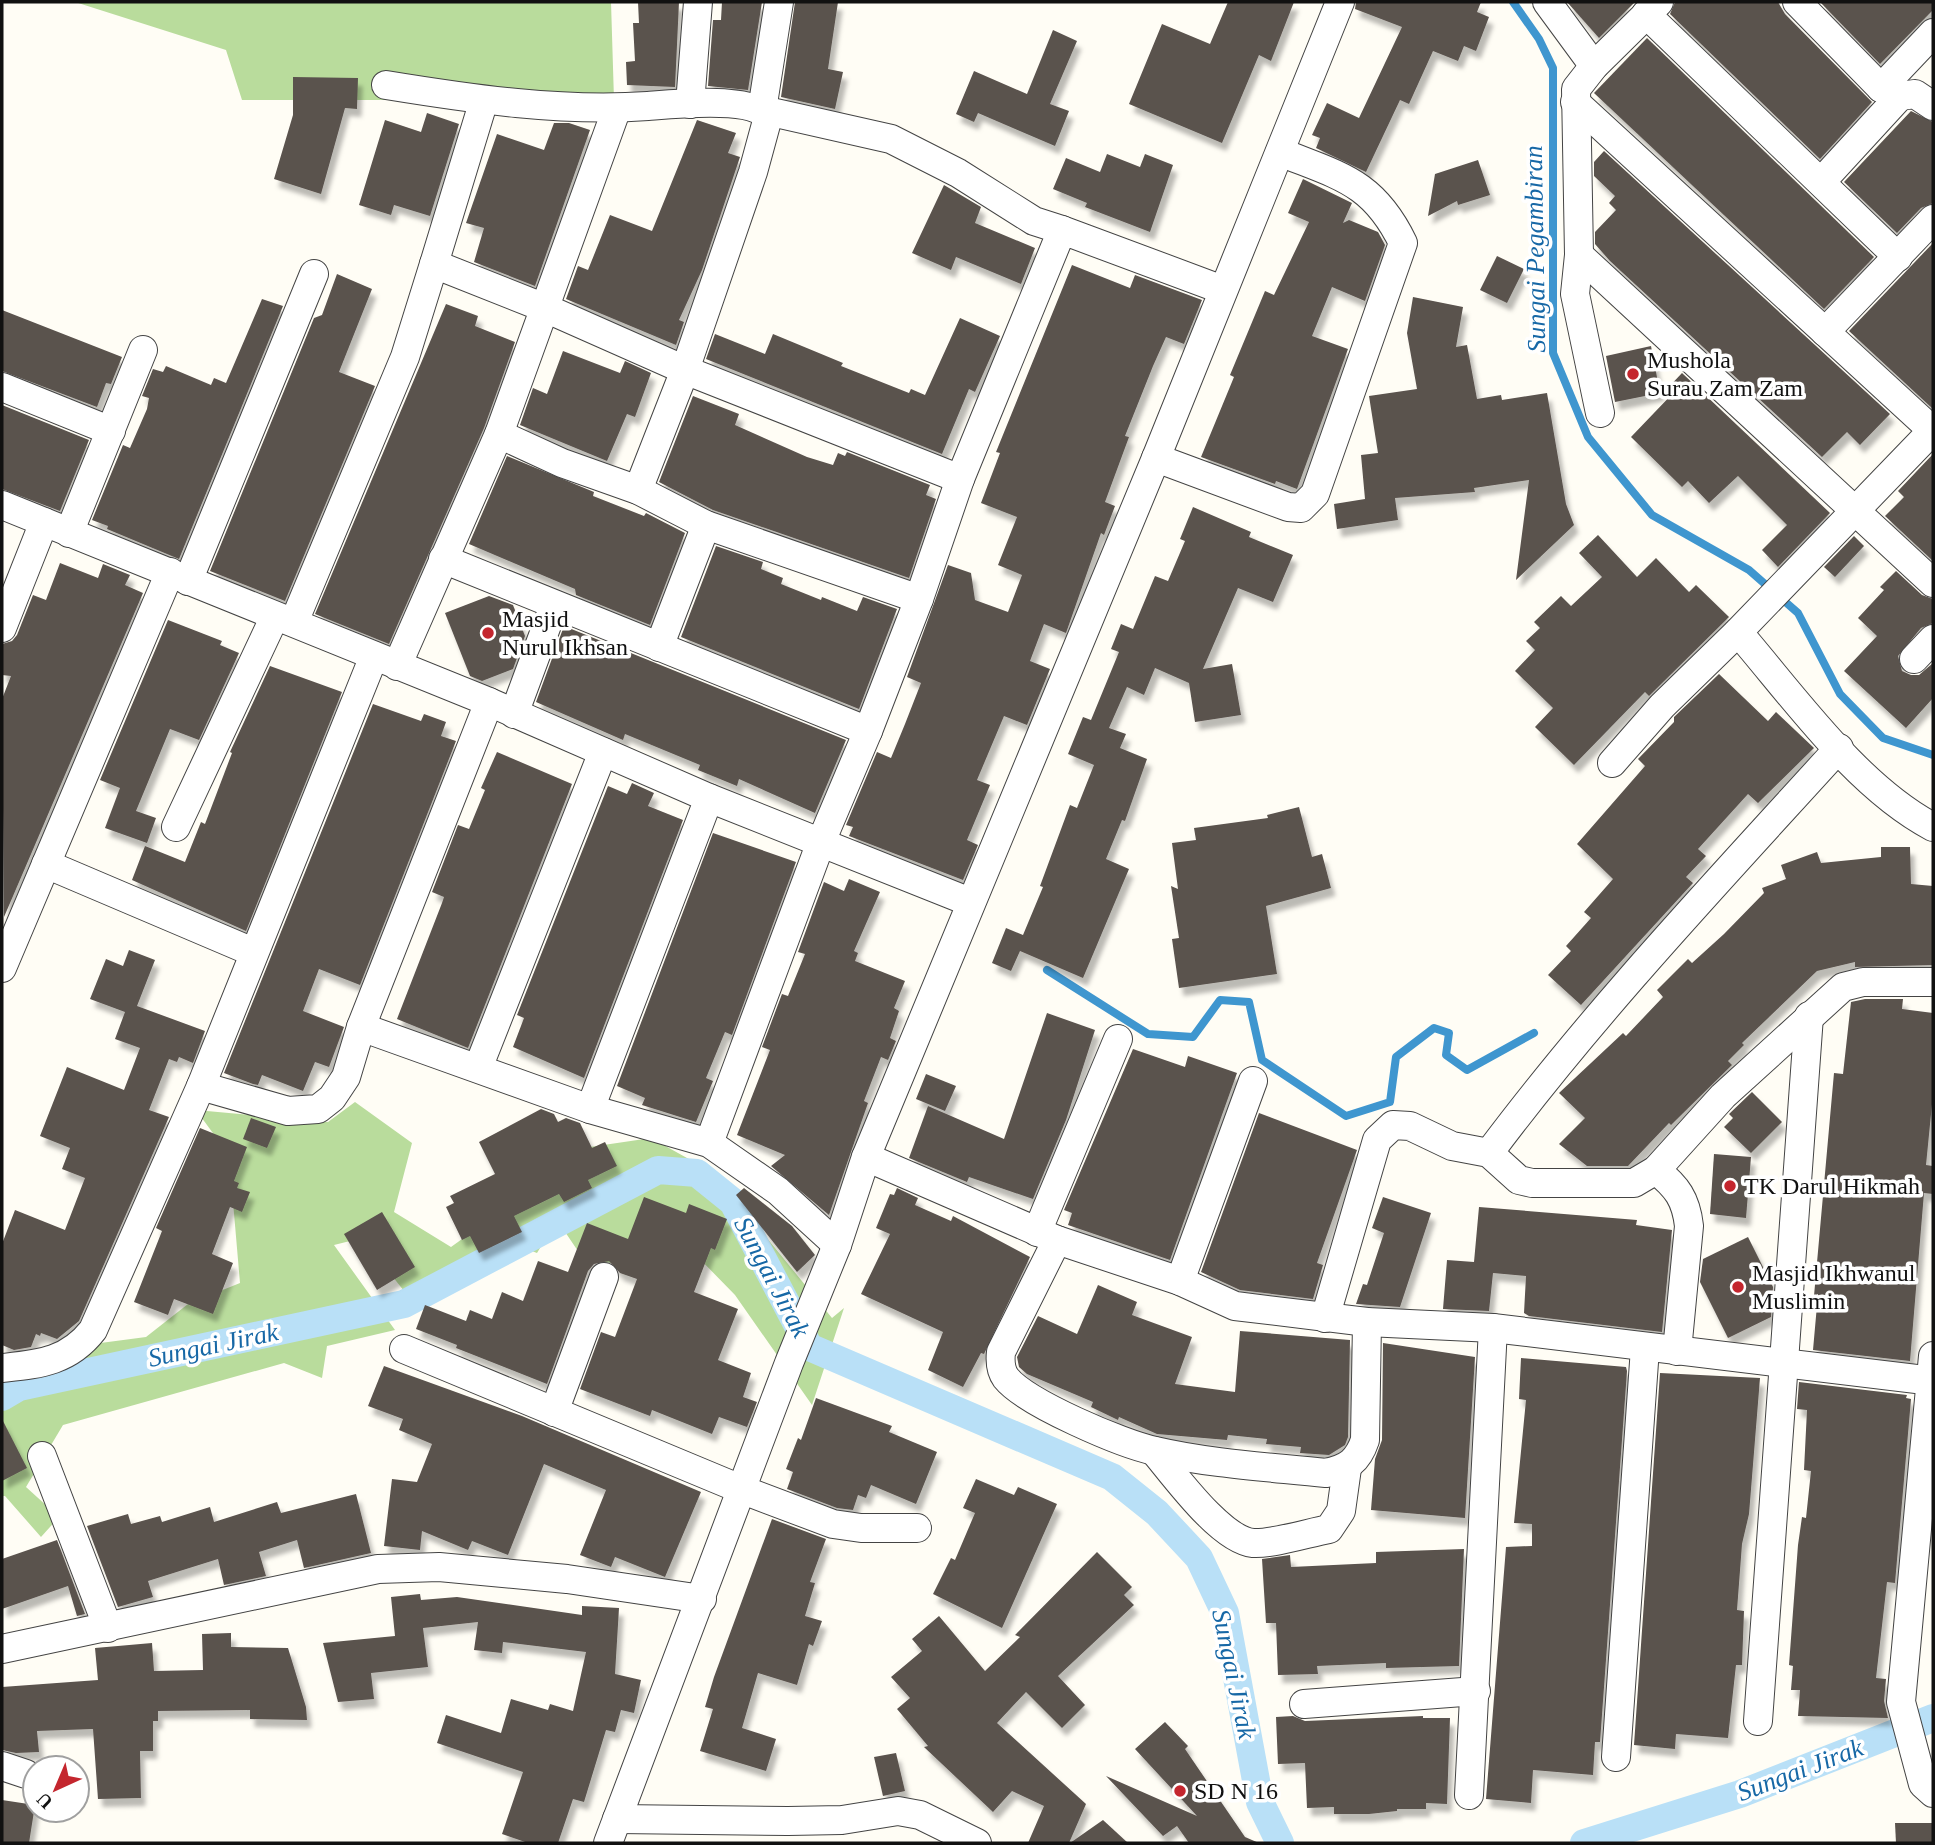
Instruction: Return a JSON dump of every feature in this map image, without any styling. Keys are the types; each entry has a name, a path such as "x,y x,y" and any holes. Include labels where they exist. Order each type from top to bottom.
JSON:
{"street":[{"path":"690,104 698,2"},
{"path":"638,490 685,370 767,127 768,117 762,110 779,2"},
{"path":"977,1843 920,1815 898,1811 842,1820 612,1831 702,1599 789,1363 837,1245 866,1157 1156,458 1340,2"},
{"path":"1547,2 1594,66"},
{"path":"1801,3 1891,92 1915,94 1933,106"},
{"path":"1600,413 1575,294 1579,255 1576,89 1594,66 1653,8 1898,257"},
{"path":"1821,181 1891,92 1933,33"},
{"path":"386,85 484,100 617,108 690,104 754,106 891,139 958,173 1034,221 1223,290"},
{"path":"176,827 284,619 405,357 484,100"},
{"path":"1575,102 1933,431 1741,629 1662,706 1612,763"},
{"path":"2,1368 58,1359 79,1347 93,1330 201,1086 253,952 385,661 443,559 499,434 617,108"},
{"path":"1156,458 1288,507 1301,508 1315,494 1403,243 1386,211 1368,191 1346,178 1280,152"},
{"path":"1825,332 1933,219"},
{"path":"709,1143 821,842 919,599 960,479 1062,230"},
{"path":"1579,255 1933,583"},
{"path":"434,264 545,308 685,370 960,479"},
{"path":"2,968 46,864 314,274"},
{"path":"2,628 111,431 143,350"},
{"path":"2,387 111,431"},
{"path":"499,434 562,463 638,490 706,525 919,599"},
{"path":"2,505 489,702 709,797 970,902"},
{"path":"659,647 706,525"},
{"path":"443,559 868,731"},
{"path":"514,714 554,606"},
{"path":"1741,629 1839,748 1890,799 1933,827"},
{"path":"1914,659 1933,639"},
{"path":"201,1086 288,1111 318,1110 332,1098 346,1077 361,1027 489,702"},
{"path":"1489,1153 1543,1080 1619,990 1839,748"},
{"path":"478,1068 603,752"},
{"path":"590,1109 709,797"},
{"path":"46,864 253,952"},
{"path":"1325,1318 1377,1140 1393,1125 1410,1126 1452,1146 1489,1153 1519,1180 1532,1183 1634,1183 1656,1170 1723,1096 1843,987 1863,982 1933,982"},
{"path":"1758,1721 1786,1366 1809,1017"},
{"path":"361,1027 590,1109 709,1143 778,1191 837,1245"},
{"path":"1118,1039 1047,1236 1001,1352 1000,1364 1005,1377 1040,1402 1115,1438 1154,1451 1326,1473 1347,1468 1360,1454 1365,1440 1367,1322"},
{"path":"1180,1281 1253,1081"},
{"path":"866,1157 1047,1236 1180,1281 1235,1306 1367,1322 1493,1328 1786,1366 1932,1373 1922,1591 1901,1702 1923,1784 1933,1793"},
{"path":"1656,1170 1676,1186 1687,1205 1689,1226 1678,1351"},
{"path":"554,1412 604,1277"},
{"path":"1469,1795 1493,1328"},
{"path":"1616,1757 1645,1348"},
{"path":"404,1349 743,1490 833,1524 861,1528 917,1528"},
{"path":"1154,1451 1191,1495 1233,1537 1253,1543 1329,1529 1341,1511 1347,1468"},
{"path":"42,1456 108,1628"},
{"path":"2,1649 341,1576 411,1566 566,1579 702,1599"},
{"path":"1304,1704 1476,1691"}],"green space":[{"path":"75,2 611,2 614,100 242,100 226,50"},
{"path":"355,1102 412,1143 394,1212 451,1247 590,1147 651,1138 714,1173 832,1318 844,1308 812,1405 735,1295 694,1253 623,1264 584,1260 557,1220 537,1253 492,1236 463,1287 408,1296 362,1238 334,1245 395,1330 327,1346 322,1378 284,1363 63,1425 26,1487 59,1517 41,1537 5,1496 2,1496 2,1356 146,1337 188,1304 240,1283 229,1155 196,1110 328,1122"}],"building":[{"path":"638,2 679,2 675,87 627,85 626,62 635,61 633,23 639,23"},
{"path":"722,2 762,2 748,90 708,86 713,20 721,20"},
{"path":"795,2 838,2 828,69 843,72 835,109 781,97"},
{"path":"1228,2 1294,2 1271,61 1259,55 1222,143 1129,104 1162,24 1210,44"},
{"path":"1356,2 1481,2 1477,12 1489,17 1476,51 1464,46 1458,61 1433,51 1409,104 1400,100 1366,172 1316,148 1320,138 1312,135 1327,103 1359,118 1402,27 1355,9"},
{"path":"1567,2 1635,2 1599,38"},
{"path":"1675,2 1778,2 1785,14 1872,102 1820,159 1670,14"},
{"path":"1820,2 1933,2 1933,10 1880,64"},
{"path":"1053,30 1077,41 1050,104 1069,111 1055,146 978,113 974,122 956,114 974,71 1027,94"},
{"path":"1647,38 1874,257 1824,309 1594,93"},
{"path":"293,77 358,78 357,109 345,108 321,194 274,179 293,115"},
{"path":"1911,111 1933,122 1933,203 1921,208 1897,233 1844,182"},
{"path":"427,113 459,124 430,216 394,205 391,215 359,205 385,120 421,132"},
{"path":"697,120 736,133 728,153 740,157 702,270 679,320 684,322 676,345 566,299 578,266 588,270 610,215 652,231"},
{"path":"554,123 569,123 590,130 535,286 474,262 484,228 466,223 497,134 544,150"},
{"path":"1604,151 1890,414 1860,445 1847,432 1822,457 1610,261 1595,244 1595,232 1616,210 1609,203 1615,196 1594,176 1594,162"},
{"path":"1107,154 1140,167 1145,154 1173,165 1150,232 1085,207 1087,203 1053,189 1066,158 1100,172"},
{"path":"1478,160 1490,195 1458,205 1457,201 1428,216 1435,174"},
{"path":"1303,179 1352,203 1343,223 1349,220 1378,232 1385,245 1365,301 1332,287 1312,336 1348,349 1297,489 1276,481 1275,484 1201,457 1234,377 1230,375 1265,291 1274,295 1309,222 1288,213"},
{"path":"944,185 981,207 975,223 1035,248 1021,284 956,257 951,270 912,253"},
{"path":"1933,243 1933,409 1849,331"},
{"path":"1497,256 1524,269 1507,303 1480,290"},
{"path":"1072,265 1130,288 1135,275 1202,300 1184,344 1166,337 1153,366 1125,436 1129,437 1105,502 1115,506 1104,535 1101,533 1066,633 1044,624 1030,661 1050,669 1027,725 1004,716 977,780 990,785 967,840 978,845 963,880 849,836 853,827 846,825 877,752 891,758 905,724 921,683 907,677 948,565 971,573 975,600 1008,612 1022,575 998,565 1017,517 981,503 1000,453 996,452"},
{"path":"337,274 372,289 339,372 375,386 285,601 210,571 314,318 322,315"},
{"path":"1413,297 1463,307 1456,347 1467,345 1477,399 1501,395 1502,400 1547,393 1566,504 1574,525 1516,580 1529,480 1474,488 1475,492 1395,498 1398,520 1337,529 1334,504 1365,499 1361,455 1378,453 1369,396 1417,389 1407,333"},
{"path":"262,299 283,306 179,559 92,520 123,445 130,448 147,409 149,398 142,396 153,369 163,372 166,366 211,385 214,378 226,383"},
{"path":"446,304 478,316 475,326 515,342 484,428 389,644 315,614"},
{"path":"2,310 122,357 111,384 106,383 97,407 2,371"},
{"path":"960,318 1000,336 975,392 969,389 942,454 706,359 715,334 765,354 773,334 843,363 841,366 909,393 911,389 925,395"},
{"name":"Mushola Surau Zam Zam","path":"1651,346 1660,393 1615,402 1606,356"},
{"path":"563,351 620,373 625,361 651,373 635,417 627,414 607,461 520,425 533,388 547,394"},
{"path":"1682,373 1830,513 1778,567 1762,550 1787,525 1738,476 1709,503 1688,481 1682,487 1631,437 1676,390 1664,392"},
{"path":"693,396 739,414 735,425 807,457 833,465 838,453 845,456 847,452 930,485 926,495 936,499 909,578 713,510 659,482"},
{"path":"2,405 89,440 60,511 2,489"},
{"path":"1933,454 1933,561 1885,516 1904,497 1898,491"},
{"path":"507,456 594,492 593,496 644,516 646,513 685,533 650,625 576,595 575,589 469,544"},
{"path":"1193,507 1251,532 1249,537 1293,555 1273,602 1238,588 1203,669 1232,664 1241,715 1195,722 1189,683 1155,668 1144,695 1127,687 1109,728 1126,734 1120,748 1147,759 1125,821 1122,820 1106,859 1129,869 1083,978 1020,951 1011,971 992,963 1006,928 1023,935 1043,887 1040,886 1070,805 1077,808 1094,765 1068,754 1083,717 1091,720 1119,652 1111,649 1121,624 1133,629 1155,576 1168,581 1185,541 1180,539"},
{"path":"1598,535 1637,577 1656,558 1689,592 1696,585 1729,617 1649,696 1645,692 1574,765 1535,727 1553,708 1515,671 1535,650 1526,641 1540,628 1534,622 1561,596 1571,606 1602,577 1579,553"},
{"path":"1854,536 1864,546 1835,577 1824,567"},
{"path":"716,546 763,562 761,569 783,578 781,584 821,600 822,597 857,611 863,597 897,609 859,709 681,637"},
{"path":"60,563 98,578 103,564 130,575 125,585 143,593 4,917 2,699 11,676 2,675 2,644 12,641 17,635 33,595 46,600"},
{"path":"1896,571 1922,595 1933,599 1933,623 1921,628 1898,656 1902,671 1911,675 1919,675 1933,663 1933,698 1906,728 1844,671 1877,636 1858,618 1884,590 1880,587"},
{"name":"Masjid Nurul Ikhsan","path":"489,596 513,605 525,636 513,669 482,681 470,676 445,613"},
{"path":"168,620 222,641 220,645 239,653 199,740 170,729 136,811 156,818 147,843 105,828 120,788 100,780"},
{"path":"564,626 846,740 815,813 739,779 737,786 698,770 700,765 625,734 623,740 536,702"},
{"path":"270,666 342,692 246,931 132,880 145,846 185,862 201,822 205,824 232,753 230,752"},
{"path":"1719,674 1768,721 1776,712 1814,748 1758,803 1748,794 1698,849 1706,856 1686,877 1693,883 1581,1005 1548,975 1571,951 1566,946 1591,918 1584,912 1613,879 1577,844 1645,766 1638,759 1674,722 1674,717"},
{"path":"373,704 421,721 424,714 446,722 441,736 456,741 360,985 319,969 303,1011 344,1027 329,1067 315,1062 303,1091 262,1075 258,1085 253,1084 224,1073"},
{"path":"497,752 572,784 468,1048 397,1019 444,897 432,892 458,825 469,829 485,790 481,788"},
{"path":"632,783 654,793 648,806 683,820 584,1078 513,1047 524,1018 517,1015 608,786 627,794"},
{"path":"1299,807 1312,857 1322,854 1331,888 1266,906 1277,974 1179,988 1172,939 1179,938 1171,886 1178,889 1172,843 1196,840 1194,828 1268,818 1267,815"},
{"path":"713,833 796,862 732,1035 725,1032 706,1078 713,1081 696,1122 642,1105 645,1098 617,1086"},
{"path":"1881,847 1910,847 1911,884 1933,886 1933,965 1855,967 1855,962 1817,971 1742,1043 1744,1045 1728,1061 1732,1065 1671,1125 1669,1123 1628,1166 1587,1166 1559,1144 1585,1118 1559,1093 1623,1033 1626,1036 1663,997 1657,990 1688,959 1692,963 1724,934 1764,893 1762,888 1786,879 1781,865 1817,852 1821,863 1881,857"},
{"path":"849,879 880,892 854,951 858,953 855,961 905,981 894,1008 899,1011 890,1038 896,1041 888,1060 881,1057 864,1101 868,1103 829,1215 771,1166 785,1155 737,1135 770,1050 762,1047 782,994 788,996 805,954 798,952 824,882 844,891"},
{"path":"129,950 155,960 137,1006 205,1031 193,1063 179,1057 177,1062 169,1059 149,1110 169,1117 79,1321 57,1339 41,1333 40,1336 36,1334 31,1347 14,1350 2,1345 2,1244 15,1210 65,1230 85,1178 62,1169 70,1148 40,1136 67,1067 124,1090 140,1048 115,1039 125,1012 90,999 106,959 123,966"},
{"path":"1865,999 1903,999 1902,1009 1933,1013 1933,1094 1926,1165 1933,1166 1933,1194 1924,1193 1910,1361 1813,1350 1818,1294 1814,1296 1834,1073 1843,1074 1851,1002"},
{"path":"1047,1013 1095,1030 1066,1120 1033,1199 969,1177 967,1182 909,1158 928,1106 1004,1139"},
{"path":"1133,1049 1185,1067 1188,1056 1237,1073 1170,1260 1068,1225 1072,1213 1064,1210"},
{"path":"926,1074 956,1086 945,1111 916,1099"},
{"path":"1752,1092 1782,1122 1751,1153 1724,1127 1733,1118 1729,1114"},
{"path":"541,1109 554,1114 558,1122 566,1118 580,1123 592,1148 605,1142 617,1166 588,1180 592,1188 564,1202 559,1194 514,1216 522,1232 479,1253 470,1236 462,1240 446,1207 454,1203 450,1196 495,1174 479,1142"},
{"path":"1259,1113 1357,1150 1317,1263 1323,1265 1313,1299 1240,1290 1201,1272"},
{"path":"251,1118 276,1127 267,1148 243,1139"},
{"path":"200,1128 247,1147 234,1181 239,1183 237,1188 250,1192 242,1212 230,1207 212,1254 233,1263 213,1314 174,1299 168,1315 134,1302 162,1231 156,1228"},
{"name":"TK Darul Hikmah","path":"1714,1154 1751,1157 1746,1218 1710,1214"},
{"path":"744,1188 792,1226 815,1255 797,1272 736,1195"},
{"path":"897,1188 918,1198 915,1205 951,1221 953,1216 1030,1257 984,1354 981,1353 963,1387 928,1370 943,1332 861,1294 890,1234 876,1228 890,1194 894,1195"},
{"path":"644,1197 686,1213 689,1204 727,1219 715,1250 711,1248 694,1292 738,1309 718,1360 751,1373 743,1397 757,1402 747,1427 719,1417 712,1434 652,1410 650,1416 580,1389 601,1332 615,1337 637,1279 620,1273 609,1261 594,1264 588,1271 547,1384 416,1329 425,1305 466,1321 470,1310 492,1319 502,1292 523,1301 538,1261 568,1272 587,1223 628,1239"},
{"path":"1383,1197 1431,1213 1400,1307 1356,1304 1363,1284 1367,1285 1384,1233 1372,1228"},
{"path":"1479,1207 1637,1220 1636,1225 1672,1230 1662,1332 1529,1316 1524,1313 1526,1276 1493,1273 1489,1311 1443,1309 1447,1260 1474,1262"},
{"path":"382,1212 415,1267 377,1290 344,1234"},
{"name":"Masjid Ikhwanul Muslimin","path":"1748,1237 1773,1287 1771,1317 1728,1338 1700,1282 1703,1259"},
{"path":"1098,1285 1137,1302 1132,1315 1192,1337 1175,1384 1235,1392 1240,1331 1350,1340 1348,1437 1345,1445 1329,1455 1300,1453 1301,1447 1266,1444 1267,1439 1228,1435 1227,1440 1157,1434 1091,1407 1093,1402 1027,1374 1019,1367 1017,1357 1038,1316 1077,1334"},
{"path":"1383,1343 1475,1357 1465,1518 1371,1510 1375,1459 1382,1440"},
{"path":"1521,1358 1626,1367 1627,1371 1600,1742 1595,1742 1593,1775 1533,1770 1531,1803 1486,1799 1506,1547 1532,1546 1532,1524 1514,1523 1526,1400 1519,1399"},
{"path":"384,1366 522,1416 701,1492 665,1577 615,1557 611,1567 580,1555 606,1490 544,1464 508,1555 472,1541 468,1550 422,1531 420,1550 384,1546 392,1479 417,1482 432,1444 399,1430 403,1419 368,1406"},
{"path":"1660,1373 1760,1378 1749,1514 1742,1544 1737,1610 1744,1611 1742,1665 1736,1665 1728,1738 1676,1734 1675,1749 1634,1745"},
{"path":"1799,1382 1907,1395 1906,1398 1911,1399 1895,1583 1887,1582 1876,1678 1886,1679 1884,1701 1888,1718 1798,1716 1800,1690 1791,1690 1793,1666 1789,1665 1798,1545 1802,1517 1806,1518 1811,1471 1804,1470 1807,1410 1797,1409"},
{"path":"816,1398 892,1426 889,1432 937,1452 916,1504 871,1485 866,1498 858,1495 853,1510 837,1508 787,1489 793,1472 786,1469 798,1438 801,1440"},
{"path":"2,1419 27,1468 2,1481"},
{"path":"976,1479 1014,1495 1018,1487 1057,1504 1002,1628 933,1594 951,1558 955,1560 975,1513 963,1508"},
{"path":"356,1494 371,1553 304,1568 297,1540 259,1552 266,1576 224,1585 218,1559 148,1581 153,1597 118,1607 87,1526 128,1514 131,1524 160,1516 162,1522 210,1507 214,1522 277,1502 281,1513"},
{"path":"772,1519 826,1539 810,1582 815,1583 805,1616 822,1621 813,1646 809,1644 797,1685 758,1673 742,1728 776,1739 766,1771 700,1751 713,1709 705,1707 714,1677"},
{"path":"57,1540 85,1614 77,1616 68,1586 2,1609 2,1559"},
{"path":"1464,1549 1459,1666 1386,1668 1386,1663 1317,1666 1318,1674 1278,1675 1276,1623 1266,1623 1262,1559 1290,1555 1291,1567 1376,1563 1376,1552"},
{"path":"1097,1552 1132,1587 1124,1595 1134,1605 1058,1676 1085,1705 1062,1728 1026,1692 997,1723 1086,1804 1069,1843 1028,1843 1044,1806 1012,1791 993,1812 924,1747 928,1746 897,1709 910,1698 891,1677 922,1651 912,1639 939,1616 985,1671 1020,1637 1015,1635"},
{"path":"420,1594 421,1600 457,1597 582,1615 582,1606 619,1608 615,1674 641,1680 634,1713 621,1710 615,1732 606,1730 584,1802 573,1799 558,1843 528,1843 502,1834 523,1772 437,1743 446,1715 501,1733 511,1699 548,1710 550,1704 573,1711 586,1652 503,1642 502,1653 474,1650 478,1622 423,1628 428,1667 371,1673 374,1699 338,1702 323,1643 395,1636 391,1597"},
{"path":"231,1633 231,1647 288,1648 306,1707 307,1720 250,1719 250,1710 158,1711 158,1721 153,1721 153,1751 140,1751 141,1798 98,1799 93,1729 37,1731 39,1752 16,1753 2,1750 2,1687 98,1680 95,1648 152,1643 154,1671 203,1670 202,1634"},
{"path":"1293,1716 1305,1721 1423,1716 1450,1718 1447,1804 1426,1803 1426,1809 1397,1809 1369,1814 1334,1814 1334,1807 1307,1808 1305,1763 1278,1764 1276,1717"},
{"name":"SD N 16","path":"1165,1722 1188,1746 1185,1749 1245,1837 1259,1843 1189,1843 1177,1826 1163,1836 1106,1776 1197,1816 1135,1749"},
{"path":"896,1753 905,1791 883,1796 874,1757"},
{"path":"2,1800 21,1803 21,1824 32,1824 29,1843 2,1843"},
{"path":"1103,1820 1128,1843 1070,1843"},
{"path":"1895,1823 1933,1823 1933,1843 1896,1843"}],"waterway":[{"name":"Sungai Pegambiran","path":"1513,2 1539,39 1553,68 1553,353 1588,437 1652,515 1749,570 1798,613 1840,694 1883,738 1933,755"},
{"path":"1047,970 1148,1034 1193,1037 1220,1000 1249,1002 1262,1060 1346,1116 1390,1102 1396,1057 1434,1028 1449,1033 1446,1055 1467,1070 1534,1033"},
{"name":"Sungai Jirak","path":"2,1397 19,1387 404,1304 658,1170 697,1173 733,1202 809,1347 1112,1477 1157,1513 1199,1558 1225,1613 1260,1802 1280,1843"},
{"name":"Sungai Jirak","path":"1584,1843 1740,1794 1933,1718"}],"place":[{"name":"Mushola Surau Zam Zam","path":"1633,374"},
{"name":"Masjid Nurul Ikhsan","path":"488,633"},
{"name":"TK Darul Hikmah","path":"1730,1186"},
{"name":"Masjid Ikhwanul Muslimin","path":"1738,1287"},
{"name":"SD N 16","path":"1180,1791"}]}
